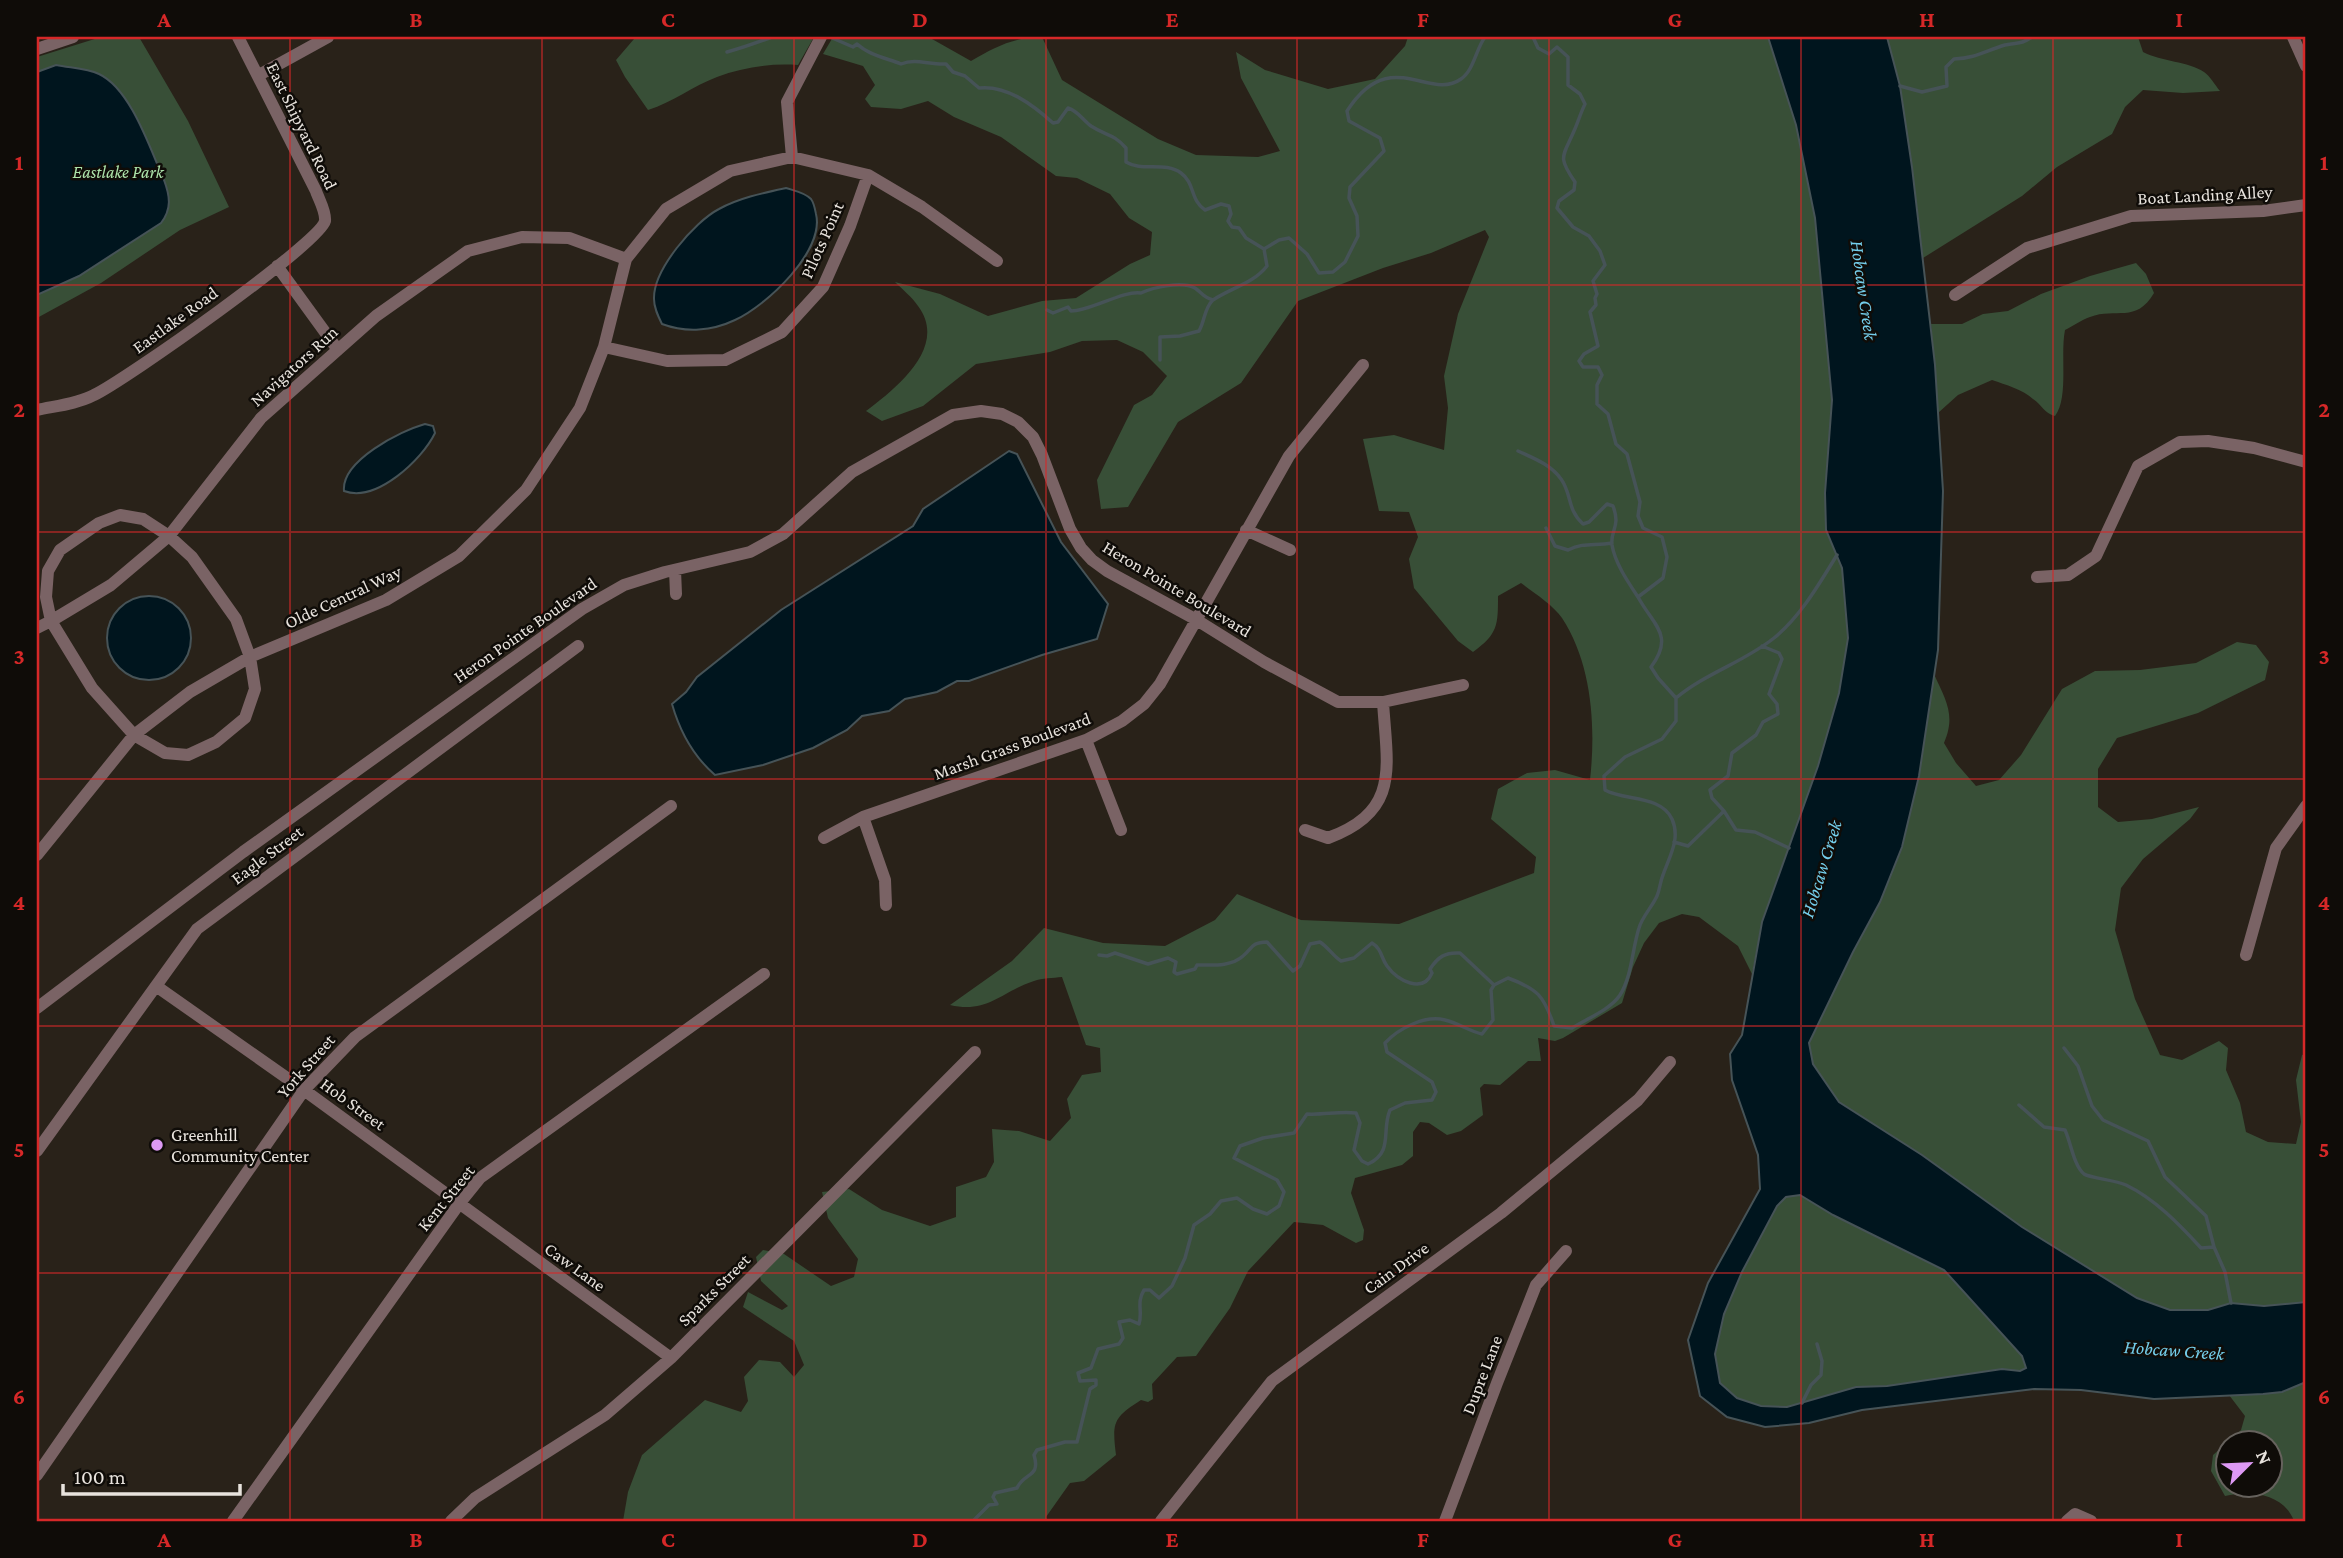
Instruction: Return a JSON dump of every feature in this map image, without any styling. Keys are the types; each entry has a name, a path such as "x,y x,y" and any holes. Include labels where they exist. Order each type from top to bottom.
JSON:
{"street":[{"path":"37,49 73,37"},
{"name":"East Shipyard Road","path":"238,37 306,168 320,201 325,222 320,231"},
{"path":"259,75 328,37"},
{"path":"792,157 787,102 821,37"},
{"path":"2293,37 2306,66"},
{"name":"Olde Central Way","path":"37,855 134,735 190,692 250,657 386,600 459,556 526,490 580,408 604,347 626,259 666,209 730,171 792,157 868,175 922,207 997,261"},
{"name":"Pilots Point","path":"604,347 667,361 725,360 782,332 823,287 850,226 868,175"},
{"name":"Boat Landing Alley","path":"1955,295 2027,248 2131,216 2263,211 2306,205"},
{"name":"Eastlake Road","path":"37,410 90,397 126,377 277,267 320,231"},
{"name":"Navigators Run","path":"37,628 111,585 169,536 261,418 376,316 468,251 522,237 569,238 626,259"},
{"path":"277,267 338,350"},
{"name":"Marsh Grass Boulevard","path":"824,838 863,817 1086,740 1122,721 1144,704 1160,684 1289,456 1363,365"},
{"name":"Heron Pointe Boulevard","path":"37,1008 243,852 582,609 624,584 750,552 783,534 852,472 953,415 981,411 1002,414 1018,422 1032,437 1042,455 1070,529 1081,548 1093,560 1107,571 1195,619 1264,662 1338,702 1383,702 1463,685"},
{"path":"2037,577 2068,575 2096,556 2138,466 2180,442 2208,441 2254,448 2306,462"},
{"path":"120,515 143,519 169,536 192,557 236,619 250,657 255,689 245,718 216,742 188,755 165,753 134,735 92,688 51,621 46,597 48,570 60,550 99,523 120,515"},
{"path":"1246,530 1290,550"},
{"path":"675,570 676,594"},
{"name":"Eagle Street","path":"37,1151 197,929 578,646"},
{"path":"1305,830 1328,838 1345,832 1363,820 1374,808 1386,784 1383,702"},
{"path":"1086,740 1121,830"},
{"name":"York Street","path":"37,1475 303,1090 355,1037 671,806"},
{"path":"2246,955 2276,848 2306,806"},
{"path":"863,817 884,880 886,905"},
{"name":"Kent Street","path":"233,1521 480,1178 764,974"},
{"name":"Hob Street","path":"156,986 459,1204"},
{"name":"Sparks Street","path":"451,1521 475,1497 605,1415 671,1358 975,1052"},
{"name":"Cain Drive","path":"1161,1521 1272,1381 1501,1213 1638,1100 1670,1062"},
{"name":"Caw Lane","path":"459,1204 671,1358"},
{"name":"Dupre Lane","path":"1445,1521 1536,1285 1566,1251"},
{"path":"2067,1521 2075,1514 2091,1521"}],"green space":[{"name":"Eastlake Park","path":"101,37 139,37 188,121 229,207 180,230 101,283 37,318 37,57"},
{"path":"814,37 798,65 758,66 727,74 648,110 616,60 634,39"},
{"path":"833,37 932,39 971,61 1005,44 1042,37 1062,80 1158,139 1196,155 1258,157 1280,151 1241,78 1236,52 1265,70 1328,89 1375,79 1405,46 1408,37 1768,37 1796,125 1815,218 1832,400 1825,493 1826,530 1842,568 1848,638 1839,693 1818,766 1762,922 1752,974 1738,946 1699,917 1682,914 1659,923 1644,943 1622,1003 1563,1038 1555,1041 1538,1038 1541,1061 1528,1061 1500,1085 1484,1084 1480,1088 1483,1115 1461,1131 1447,1135 1429,1123 1420,1122 1413,1132 1413,1156 1402,1165 1355,1178 1351,1193 1364,1230 1363,1240 1356,1243 1323,1225 1294,1222 1248,1271 1230,1308 1196,1356 1177,1357 1152,1384 1153,1399 1148,1402 1141,1400 1116,1422 1116,1455 1084,1481 1070,1483 1046,1517 1047,1521 623,1521 628,1492 642,1455 705,1400 741,1412 748,1401 744,1377 759,1360 780,1362 794,1377 804,1365 794,1341 743,1307 748,1292 782,1310 788,1306 761,1281 756,1257 763,1250 784,1254 831,1286 854,1277 858,1259 828,1218 822,1192 849,1189 882,1210 930,1226 956,1217 956,1187 986,1177 994,1162 992,1129 1019,1131 1050,1141 1071,1118 1067,1099 1082,1075 1101,1072 1100,1048 1086,1045 1062,977 1034,981 985,1004 963,1007 950,1005 1012,961 1044,928 1103,943 1165,946 1215,920 1237,894 1301,920 1399,924 1534,873 1536,857 1491,819 1498,789 1527,773 1555,770 1590,780 1590,696 1580,655 1562,618 1521,583 1498,596 1495,628 1481,646 1473,652 1458,641 1414,588 1409,559 1418,537 1409,512 1379,511 1363,439 1394,435 1444,450 1448,408 1444,376 1458,314 1489,237 1485,230 1431,253 1383,268 1298,301 1241,383 1178,422 1128,507 1101,509 1097,480 1134,405 1152,395 1167,376 1143,352 1117,340 1082,341 1050,352 976,364 923,406 882,421 866,411 891,391 914,366 927,337 926,321 918,306 895,282 940,294 988,316 1042,301 1076,298 1130,264 1150,255 1152,232 1129,218 1110,194 1077,178 1056,176 1001,137 954,117 928,101 901,109 871,107 865,99 875,85 863,66 823,54"},
{"path":"1887,37 2138,37 2143,52 2198,68 2220,91 2183,93 2143,90 2125,107 2112,134 2057,167 2022,196 1923,258 1900,86"},
{"path":"2136,263 2146,274 2154,293 2147,303 2133,312 2099,314 2065,330 2062,398 2055,416 2024,393 1992,380 1958,395 1938,413 1931,324 1962,324 1983,314 2008,311 2041,294"},
{"path":"2237,642 2256,645 2269,662 2265,680 2198,713 2117,738 2098,769 2098,807 2118,822 2152,819 2199,807 2190,819 2143,859 2121,888 2115,930 2135,999 2160,1055 2182,1060 2219,1041 2228,1048 2226,1070 2240,1103 2246,1132 2268,1142 2296,1144 2301,1122 2296,1080 2302,1055 2306,1054 2306,1302 2264,1306 2231,1303 2208,1310 2170,1310 2137,1298 2022,1227 1922,1155 1839,1102 1813,1064 1809,1043 1880,902 1902,847 1919,776 1934,674 1948,708 1948,733 1944,743 1956,763 1976,786 1999,780 2021,755 2062,689 2095,671 2140,670 2196,663"},
{"path":"1800,1195 1833,1215 1945,1270 2022,1356 2027,1367 2020,1371 2002,1369 1887,1386 1856,1387 1787,1407 1761,1406 1737,1398 1720,1383 1715,1354 1724,1314 1742,1272 1777,1206 1786,1197"},
{"path":"2306,1382 2306,1521 2294,1521 2283,1505 2270,1498 2284,1498 2284,1428 2242,1428 2245,1416 2229,1395 2282,1392"},
{"path":"2214,1454 2214,1476 2211,1471"}],"water":[{"name":"Hobcaw Creek","path":"1768,37 1887,37 1900,86 1912,167 1935,365 1943,491 1938,650 1919,776 1902,847 1880,902 1809,1043 1813,1064 1839,1102 1922,1155 2022,1227 2137,1298 2170,1310 2208,1310 2231,1303 2264,1306 2306,1302 2306,1382 2282,1392 2154,1399 2081,1390 2034,1389 1862,1410 1809,1423 1765,1427 1727,1417 1700,1396 1688,1340 1708,1283 1760,1189 1758,1155 1732,1080 1730,1054 1742,1035 1762,922 1818,766 1839,693 1848,638 1842,568 1826,530 1825,493 1832,400 1815,218 1796,125","holes":["1800,1195 1833,1215 1944,1270 2022,1356 2026,1368 2020,1371 2002,1369 1887,1386 1856,1387 1787,1407 1761,1406 1737,1398 1720,1383 1715,1354 1724,1314 1742,1272 1777,1206 1786,1197"]},
{"name":"Eastlake Park","path":"56,65 99,74 121,93 146,137 164,180 169,202 161,223 79,276 37,295 37,72"},
{"path":"786,188 811,199 816,214 812,244 790,276 762,303 726,324 690,330 662,324 655,306 655,287 668,261 687,236 709,215 727,205"},
{"path":"425,424 433,426 435,433 420,455 397,477 370,491 344,491 352,469 362,458 388,440"},
{"path":"1009,451 1017,454 1061,542 1108,604 1097,639 969,681 957,681 937,692 905,699 889,711 862,716 847,730 813,748 763,765 715,775 688,743 672,704 686,692 697,677 781,610 913,526 923,509"},
{"path":"149,596 165,599 179,608 188,622 191,638 188,654 179,668 165,677 149,680 133,677 119,668 110,654 107,638 110,622 119,608 133,599"}],"waterway":[{"path":"727,52 772,37"},
{"path":"830,37 853,47 857,44 872,54 901,64 946,64 953,72 965,76 979,88 1000,90 1019,98 1053,123 1058,122 1068,108 1072,109 1091,126 1121,143 1126,148 1126,162 1132,165 1175,169 1189,182 1197,201 1205,210 1221,204 1229,206 1231,214 1228,221 1232,227 1239,228 1246,238 1264,249 1279,240 1289,238 1307,254 1319,273 1333,272 1345,262 1358,236 1357,216 1349,198 1350,187 1384,151 1380,138 1349,121 1347,111 1363,91 1378,81 1394,77 1449,84 1461,79 1469,70 1485,37"},
{"path":"1533,37 1538,48 1549,54 1557,47 1568,57 1568,85 1580,94 1585,104 1564,156 1566,167 1575,182 1574,190 1559,201 1557,208 1573,227 1589,236 1600,251 1605,265 1593,281 1597,294 1596,305 1590,312 1598,346 1584,354 1579,361 1583,367 1598,367 1602,375 1597,385 1597,404 1608,414 1616,444 1627,454 1640,502 1638,516 1643,528 1662,537 1667,557 1663,578 1638,597 1659,630 1661,638 1658,656 1651,667 1676,698"},
{"path":"1900,86 1922,92 1947,86 1946,67 1954,59 1975,56 2032,37"},
{"path":"1047,310 1053,313 1068,307 1071,311 1079,310 1126,295 1176,285 1195,288 1213,300 1262,272 1267,266 1264,249"},
{"path":"1160,360 1160,337 1199,331 1213,300"},
{"path":"1518,451 1541,462 1557,474 1574,513 1583,524 1589,522 1607,504 1613,506 1616,524 1612,545 1622,572 1638,597"},
{"path":"1546,528 1555,546 1568,550 1584,545 1612,543"},
{"path":"973,1521 989,1505 997,1504 993,1497 995,1493 1017,1488 1034,1471 1034,1455 1037,1450 1065,1442 1077,1442 1090,1389 1096,1385 1096,1380 1080,1381 1078,1373 1091,1368 1098,1349 1119,1344 1123,1338 1119,1322 1130,1320 1139,1324 1140,1299 1144,1290 1150,1290 1159,1298 1172,1286 1185,1258 1194,1225 1210,1214 1221,1201 1237,1198 1253,1209 1267,1214 1279,1206 1284,1192 1277,1180 1234,1158 1240,1146 1263,1138 1294,1133 1307,1114 1356,1113 1360,1123 1354,1150 1362,1161 1368,1164 1376,1159 1384,1147 1390,1110 1405,1103 1432,1100 1436,1092 1432,1082 1387,1052 1385,1043 1397,1032 1421,1021 1437,1019 1450,1021 1482,1034 1493,1020 1491,990 1494,985 1508,978 1538,995 1547,1007 1554,1026 1572,1028 1616,1000 1627,980 1640,924 1658,893 1675,834 1667,811 1651,802 1605,790 1604,776 1625,757 1662,739 1676,721 1676,698 1700,681 1750,654 1784,629 1809,599 1837,555"},
{"path":"1674,842 1688,846 1724,811 1712,798 1710,790 1728,776 1732,753 1756,735 1763,722 1778,714 1777,704 1769,694 1782,659 1779,653 1762,646"},
{"path":"1724,811 1736,830 1755,832 1789,848"},
{"path":"1099,955 1115,953 1148,964 1168,958 1176,962 1174,972 1177,974 1195,969 1197,965 1233,962 1255,944 1267,942 1293,971 1300,966 1310,944 1320,942 1341,961 1354,958 1372,943 1392,971 1410,983 1423,983 1432,973 1430,969 1442,956 1460,953 1494,985"},
{"path":"2064,1048 2078,1066 2092,1106 2103,1120 2148,1141 2165,1177 2206,1216 2214,1247 2225,1272 2231,1303"},
{"path":"2019,1105 2044,1127 2065,1130 2075,1160 2084,1174 2121,1183 2137,1191 2166,1213 2201,1248 2214,1247"},
{"path":"1802,1403 1811,1385 1821,1375 1822,1361 1817,1344"}],"place":[{"name":"Greenhill Community Center","path":"157,1145"}]}
